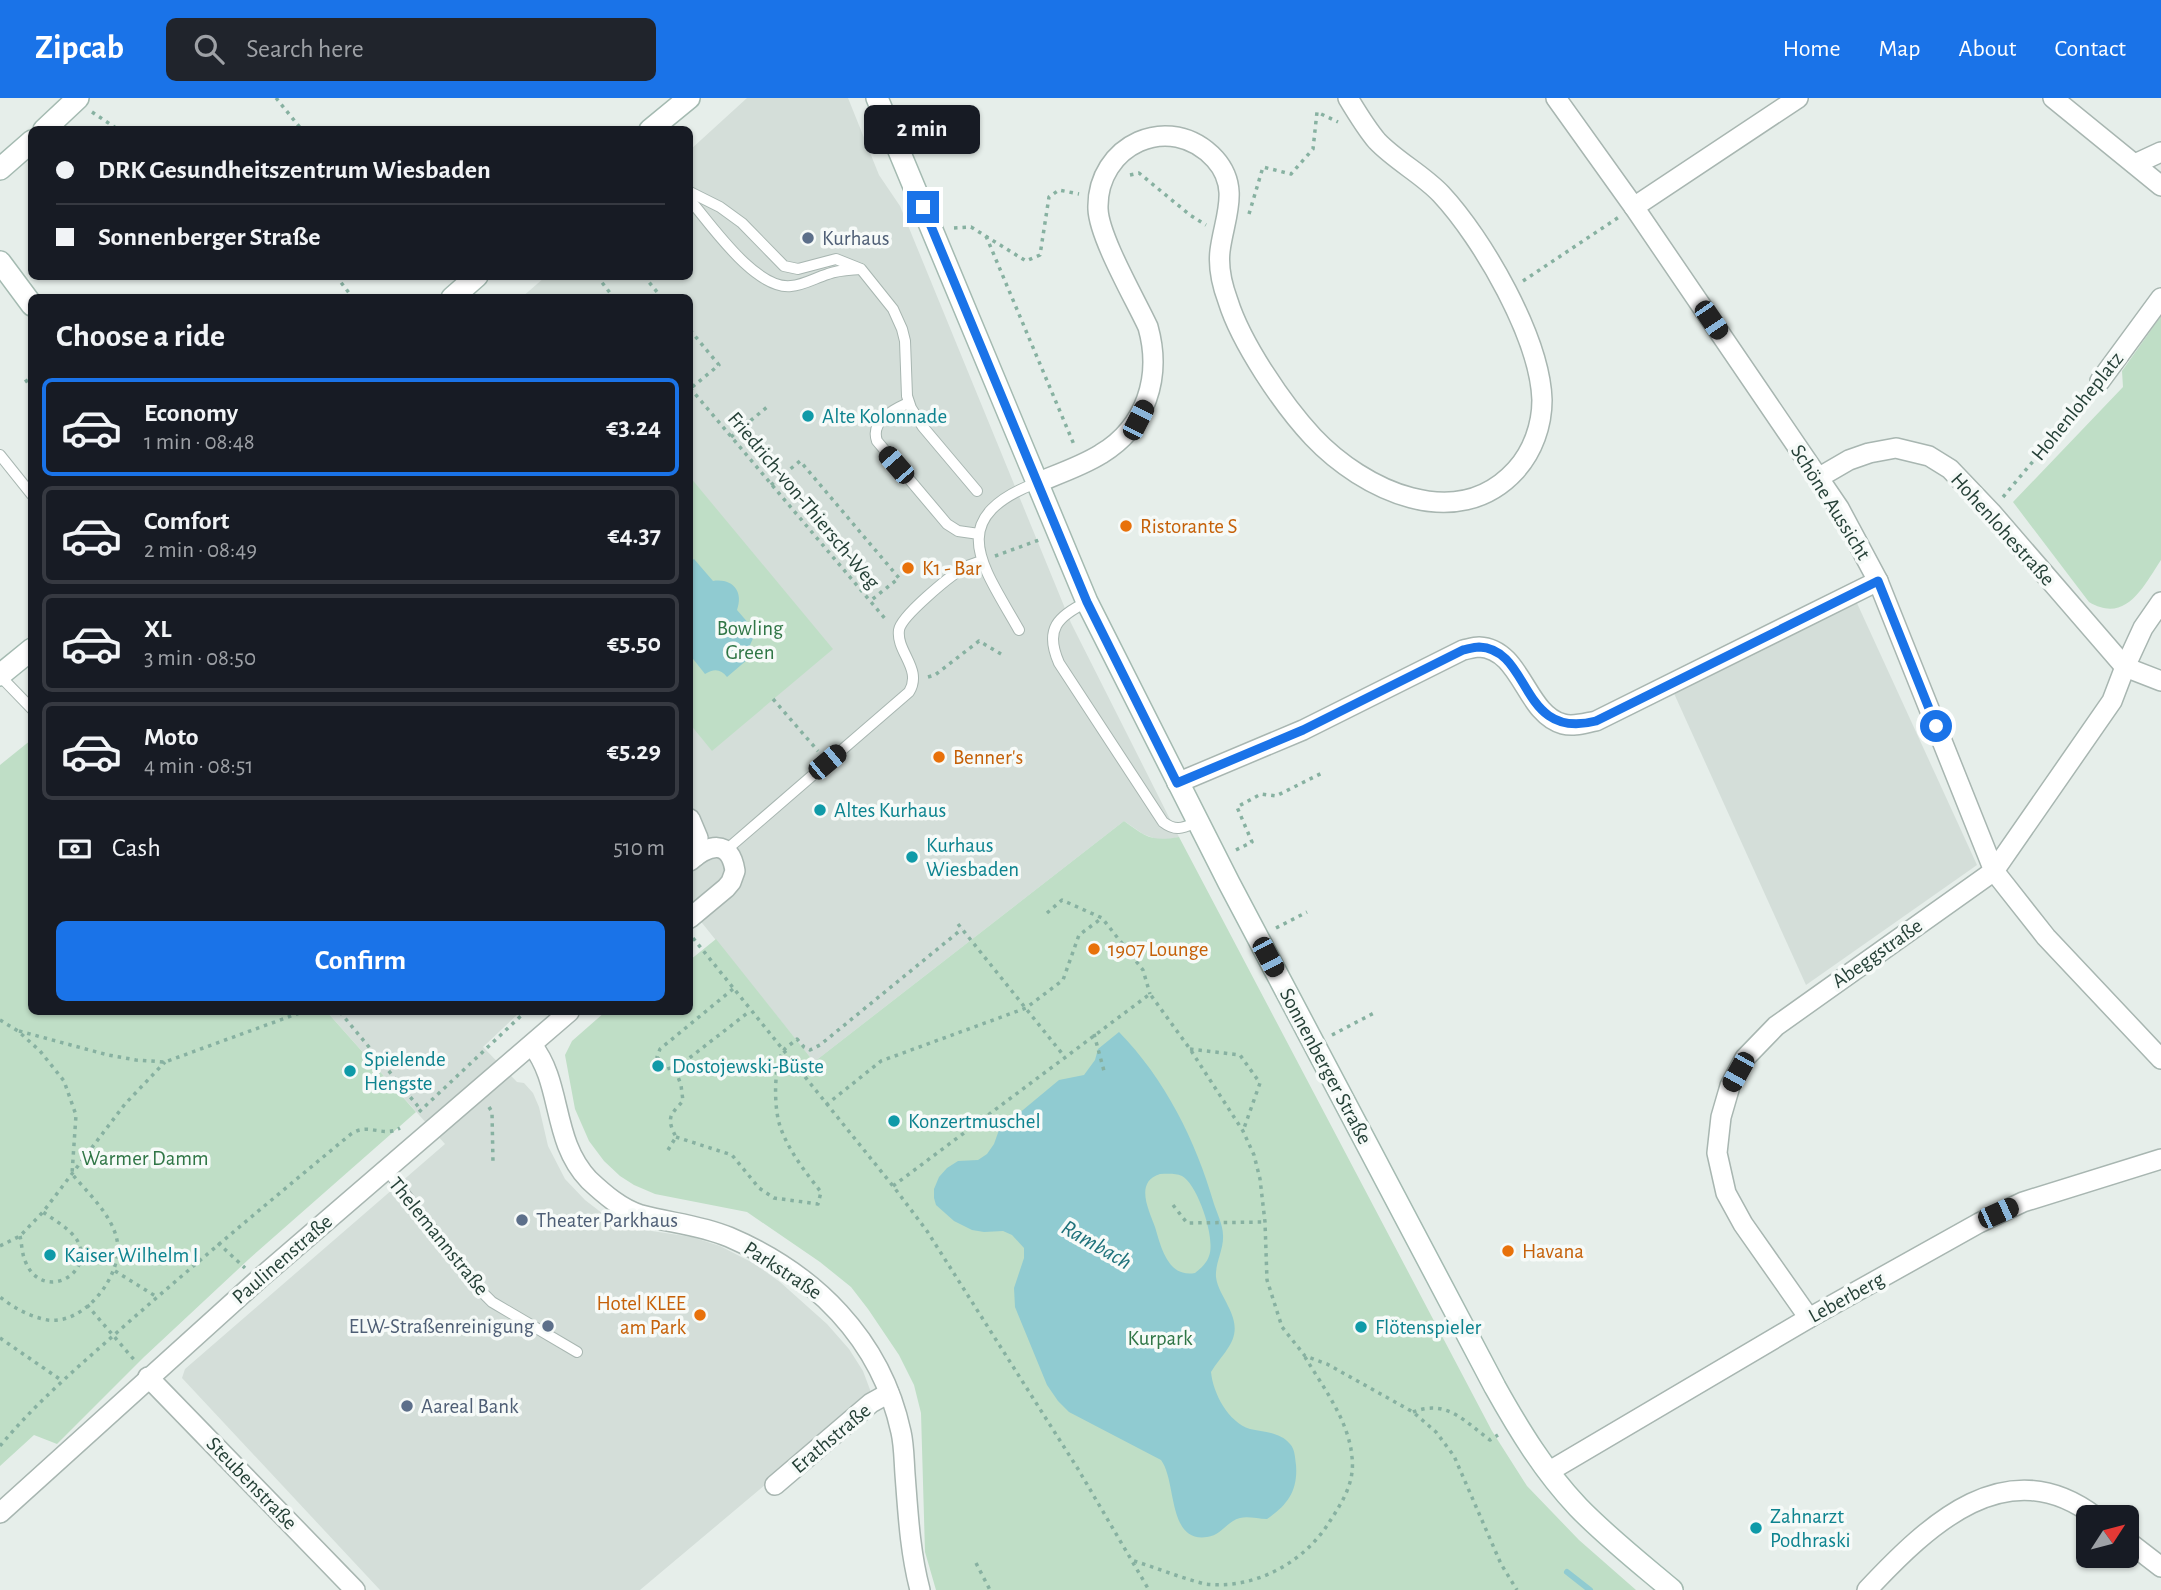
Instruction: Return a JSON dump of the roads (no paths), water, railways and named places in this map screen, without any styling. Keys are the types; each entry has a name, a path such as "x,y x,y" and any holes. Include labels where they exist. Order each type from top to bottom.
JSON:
{"main road":[{"path":"655,126 689,98"},
{"name":"Sonnenberger Straße","path":"877,102 1087,602 1197,822 1495,1387 1515,1424 1548,1472 1590,1519 1672,1590"},
{"path":"50,126 84,104"},
{"path":"0,169 28,144"},
{"path":"0,262 28,300"},
{"path":"457,294 473,280"},
{"path":"0,676 28,652"}],"street":[{"path":"1036,483 1098,456 1127,434 1146,404 1154,374 1152,342 1100,225 1098,198 1108,171 1128,147 1159,135 1182,138 1202,148 1214,159 1228,181 1230,205 1220,249 1221,276 1236,321 1251,350 1299,421 1330,453 1348,467 1391,491 1439,504 1456,503 1481,495 1504,482 1517,470 1539,429 1542,398 1531,351 1507,291 1477,240 1453,208 1424,178 1378,141 1349,98"},
{"name":"Schöne Aussicht","path":"1556,98 1634,207 1859,542 1878,581 1994,871 2046,937 2161,1059"},
{"path":"1634,207 1798,98"},
{"path":"2053,98 2161,186"},
{"path":"2135,164 2161,152"},
{"name":"Hohenloheplatz","path":"2100,381 2161,299"},
{"name":"Hohenlohestraße","path":"1818,478 1849,460 1869,453 1896,448 1929,456 1950,470 1991,512 2125,667 2161,681"},
{"path":"1177,783 1303,730 1463,650 1480,647 1494,651 1507,661 1548,716 1562,724 1579,725 1596,721 1878,581"},
{"name":"Abeggstraße","path":"1809,1318 1743,1224 1726,1193 1717,1153 1721,1117 1730,1086 1745,1058 1776,1026 1994,871 2112,701 2143,628 2161,602"},
{"path":"693,826 698,838 693,859"},
{"path":"693,859 715,846 725,851 735,866 731,882 693,915"},
{"name":"Paulinenstraße","path":"0,1513 259,1279 566,1015"},
{"name":"Parkstraße","path":"532,1045 545,1065 557,1117 569,1150 587,1178 612,1201 640,1214 710,1229 752,1247 800,1276 830,1301 845,1319 877,1367 889,1393 901,1433 912,1552 920,1590"},
{"name":"Leberberg","path":"1548,1472 1809,1318 1998,1213 2023,1202 2161,1159"},
{"name":"Steubenstraße","path":"148,1377 355,1590"},
{"name":"Erathstraße","path":"775,1485 870,1403 889,1393"},
{"path":"1867,1590 1894,1561 1928,1532 1980,1499 1999,1492 2040,1490 2064,1497 2077,1505"},
{"path":"2139,1550 2161,1567"}],"lane":[{"path":"693,194 720,207 742,223 784,266 798,269 836,259 860,269 893,309 902,329 908,403 923,427 977,491"},
{"path":"693,203 747,266 772,284 799,285 830,273 860,269"},
{"path":"908,403 891,412 879,423 875,436 880,447 947,524 958,531 979,534"},
{"path":"0,455 28,490"},
{"path":"1019,630 982,561 979,534 982,522 997,504 1018,490 1036,483"},
{"path":"725,851 903,698 912,687 913,676 899,634 903,621 956,573 970,564 982,561"},
{"path":"1087,602 1068,611 1055,628 1052,648 1059,663 1163,822 1170,828 1180,830 1197,822"},
{"path":"0,676 28,705"},
{"name":"Thelemannstraße","path":"386,1169 492,1302 577,1352"}],"water":[{"path":"693,560 713,581 726,582 735,587 739,597 737,610 756,632 750,645 754,654 727,677 717,670 705,674 693,659"},
{"path":"1119,1032 1136,1050 1165,1090 1188,1134 1222,1227 1223,1240 1216,1277 1235,1326 1232,1342 1211,1372 1215,1389 1223,1406 1235,1420 1250,1429 1281,1437 1292,1446 1294,1454 1295,1482 1290,1496 1281,1508 1267,1519 1240,1518 1217,1534 1207,1537 1194,1536 1185,1530 1179,1521 1161,1460 1069,1412 1047,1385 1015,1307 1014,1288 1024,1258 1024,1248 1012,1235 1003,1231 972,1230 954,1221 936,1205 934,1198 939,1177 947,1168 958,1161 978,1160 987,1154 999,1130 1059,1080 1084,1075 1095,1060 1098,1049","holes":["1160,1174 1179,1175 1188,1181 1204,1213 1211,1248 1207,1261 1195,1273 1178,1271 1172,1266 1160,1243 1145,1190 1147,1183"]}],"waterway":[{"name":"Rambach","path":"1567,1572 1590,1590"}],"place":[{"name":"Kurhaus","path":"808,238"},
{"name":"Alte Kolonnade","path":"808,416"},
{"name":"Ristorante S","path":"1126,526"},
{"name":"K1 - Bar","path":"908,568"},
{"name":"Benner's","path":"939,757"},
{"name":"Altes Kurhaus","path":"820,810"},
{"name":"Kurhaus Wiesbaden","path":"912,857"},
{"name":"1907 Lounge","path":"1094,949"},
{"name":"Dostojewski-Büste","path":"658,1066"},
{"name":"Spielende Hengste","path":"350,1071"},
{"name":"Konzertmuschel","path":"894,1121"},
{"name":"Theater Parkhaus","path":"522,1220"},
{"name":"Havana","path":"1508,1251"},
{"name":"Kaiser Wilhelm I","path":"50,1255"},
{"name":"Hotel KLEE am Park","path":"700,1315"},
{"name":"ELW-Straßenreinigung","path":"548,1326"},
{"name":"Flötenspieler","path":"1361,1327"},
{"name":"Aareal Bank","path":"407,1406"},
{"name":"Zahnarzt Podhraski","path":"1756,1528"}],"park label":[{"name":"Bowling Green","path":"750,640"},
{"name":"Warmer Damm","path":"145,1158"},
{"name":"Kurpark","path":"1160,1338"}]}
